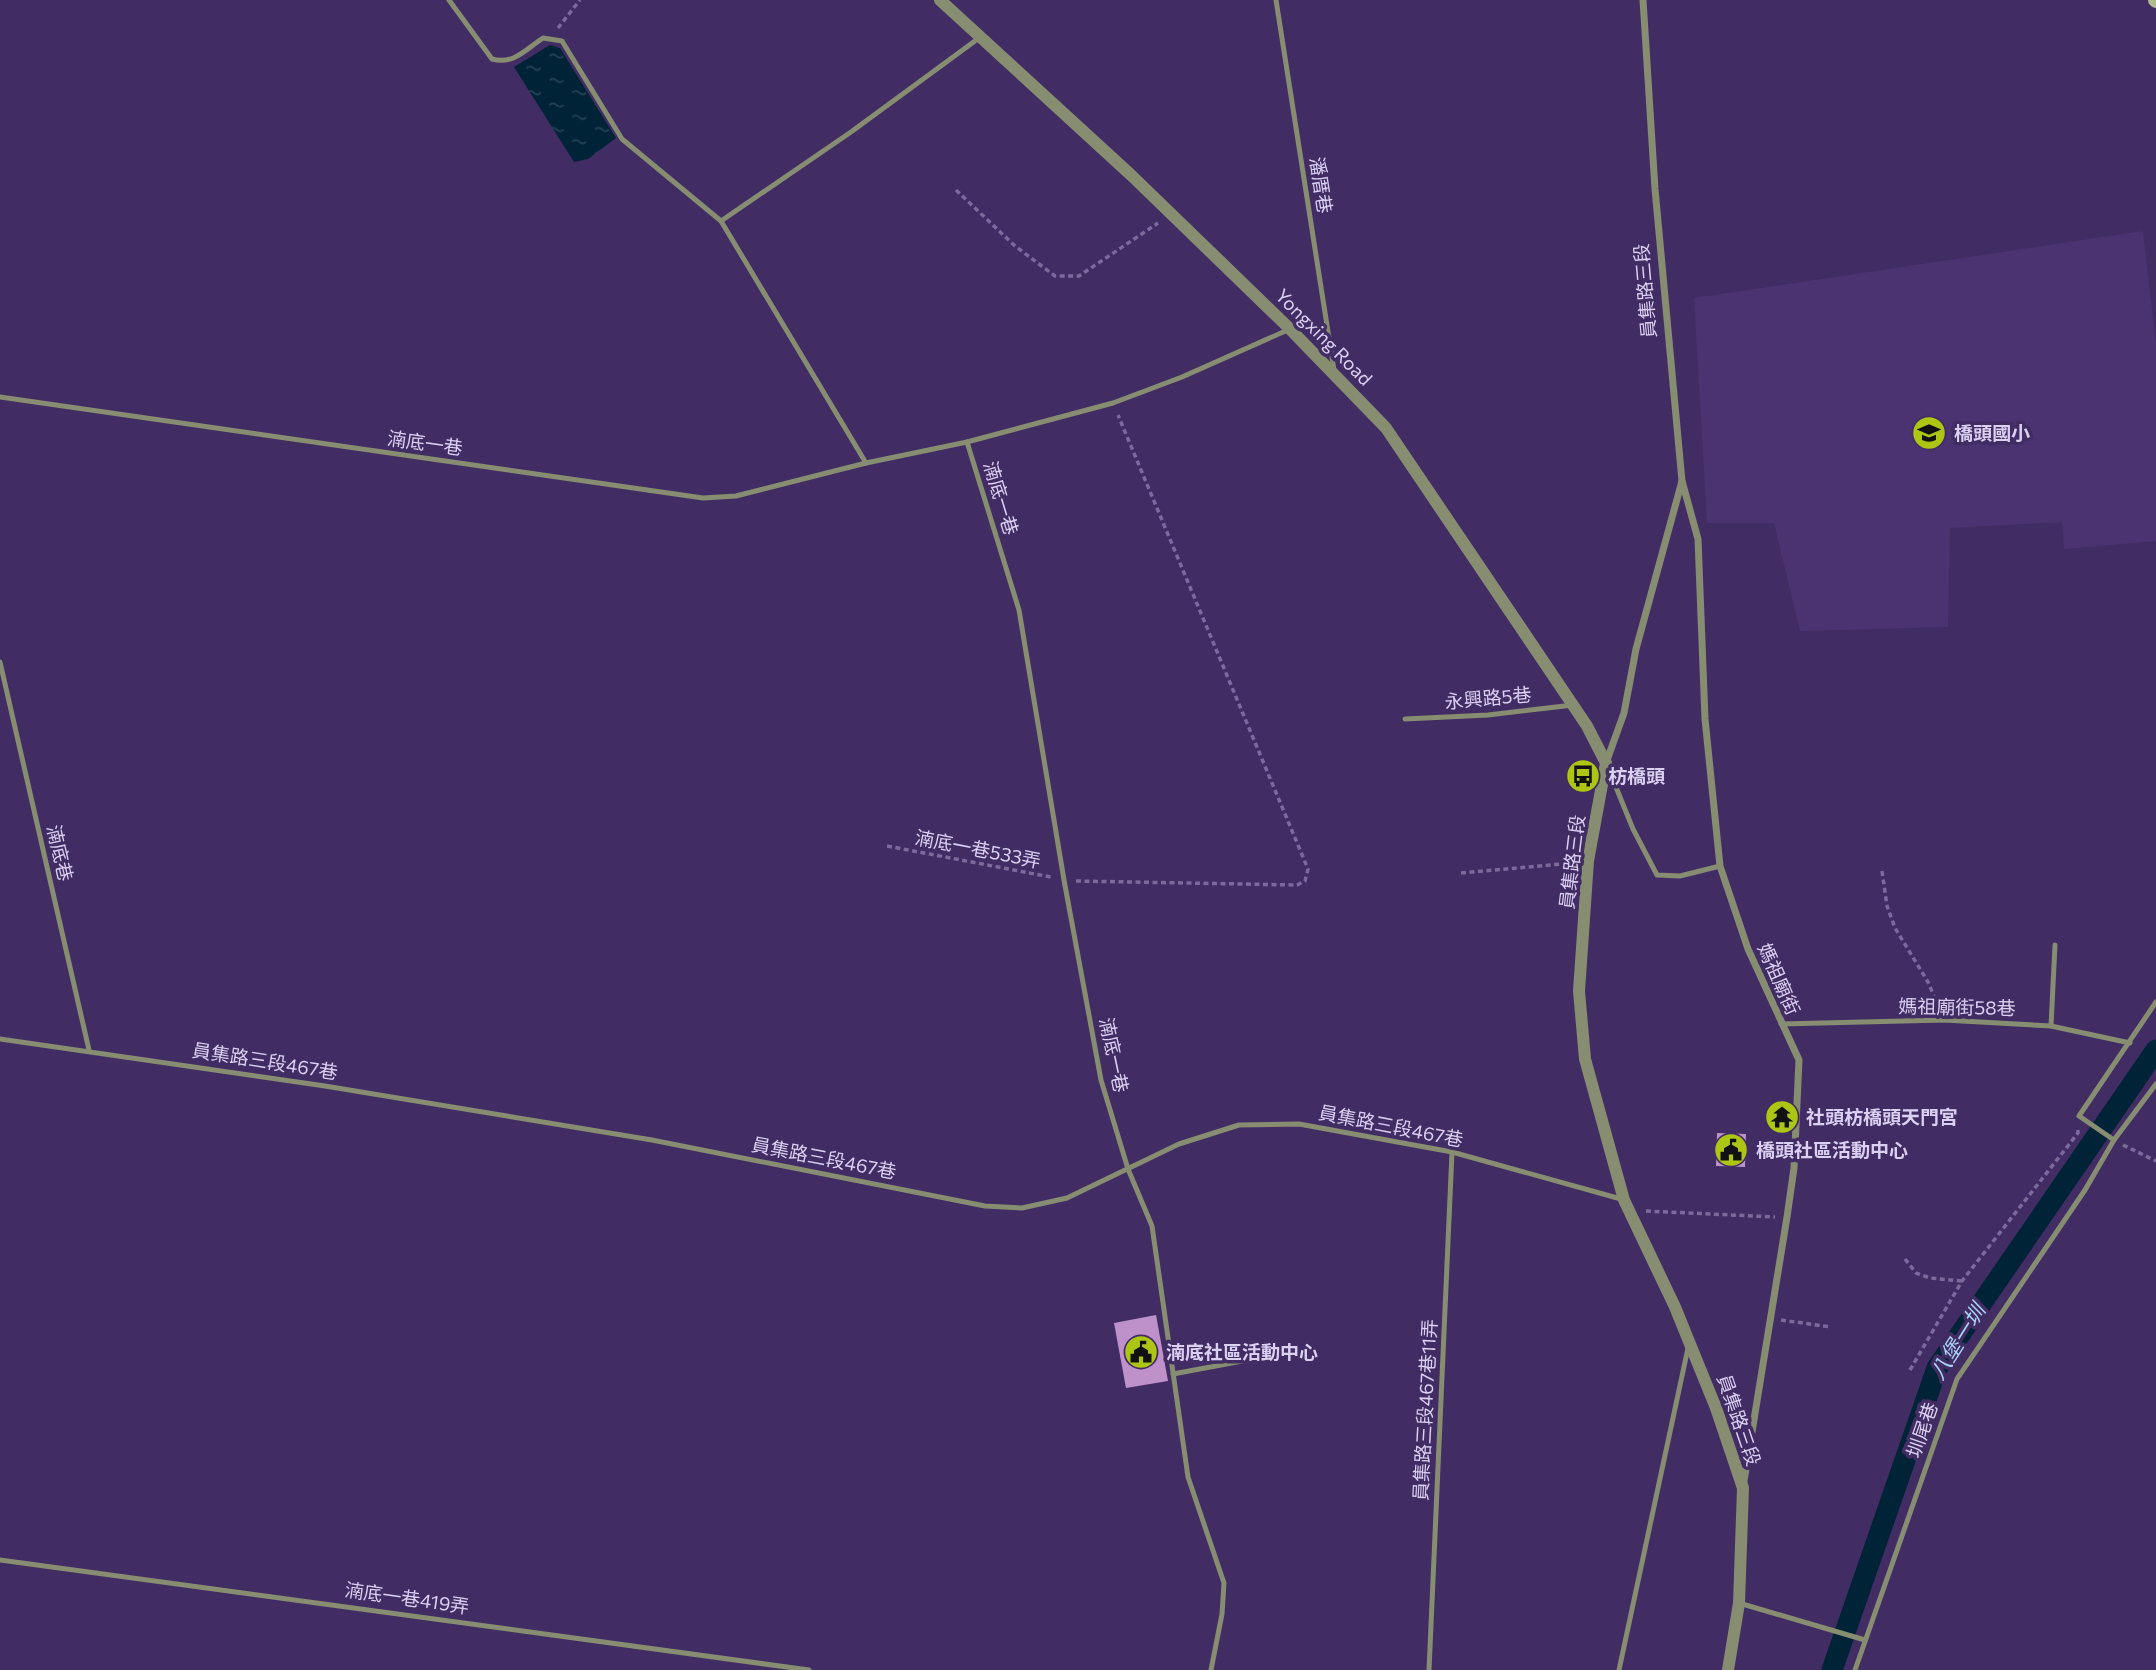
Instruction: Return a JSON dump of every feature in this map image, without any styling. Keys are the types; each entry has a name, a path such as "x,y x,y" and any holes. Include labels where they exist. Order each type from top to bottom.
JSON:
{"street":[{"name":"Yongxing Road","path":"940,0 1290,329 1386,428 1574,705 1606,763"},
{"name":"員集路三段","path":"1643,0 1655,189 1682,481 1636,649 1624,713 1606,763 1588,861 1579,991 1585,1059 1624,1200 1689,1341 1716,1408 1742,1488 1739,1603 1728,1670"},
{"name":"媽祖廟街","path":"1682,481 1699,539 1705,719 1720,866 1748,949 1799,1060 1794,1168 1742,1488"}],"lane":[{"path":"449,0 492,58 502,62 514,60 544,38 562,41 622,139 721,221 866,463"},
{"name":"潘厝巷","path":"1276,0 1335,376"},
{"path":"721,221 851,132 979,38"},
{"name":"湳底一巷","path":"0,397 703,498 736,496 866,463 967,442 1113,403 1182,377 1290,329"},
{"name":"湳底一巷","path":"967,442 1019,610 1101,1080 1128,1169 1152,1226 1188,1477 1224,1583 1222,1615 1211,1670"},
{"name":"湳底巷","path":"0,662 89,1051"},
{"name":"永興路5巷","path":"1405,719 1488,715 1574,705"},
{"path":"1606,763 1633,830 1657,874 1665,877 1680,876 1720,866"},
{"path":"2051,1026 2056,945"},
{"path":"2114,1140 2080,1116 2156,1002"},
{"name":"媽祖廟街58巷","path":"1781,1024 1944,1020 2051,1026 2130,1043"},
{"name":"員集路三段467巷","path":"0,1039 325,1086 652,1140 985,1206 1022,1208 1067,1198 1179,1144 1239,1125 1299,1124 1452,1152 1624,1200"},
{"name":"圳尾巷","path":"1855,1670 1957,1379 2085,1190 2114,1140 2156,1084"},
{"name":"員集路三段467巷11弄","path":"1429,1670 1452,1152"},
{"path":"1619,1670 1689,1341"},
{"path":"1173,1374 1301,1350"},
{"name":"湳底一巷419弄","path":"0,1560 809,1670"},
{"path":"1739,1603 1865,1640"}],"path":[{"path":"550,38 580,0"},
{"path":"956,190 1015,246 1055,276 1079,276 1171,215"},
{"name":"湳底一巷533弄","path":"887,846 1064,880 1297,885 1305,881 1308,869 1113,403"},
{"path":"1461,873 1588,861"},
{"path":"1882,871 1887,906 1895,928 1928,982 1944,1020"},
{"path":"1910,1370 1962,1282 2078,1133 2080,1116"},
{"path":"2114,1140 2156,1161"},
{"path":"1624,1200 1645,1211 1787,1217"},
{"path":"1905,1259 1916,1273 1930,1278 1962,1282"},
{"path":"1770,1318 1831,1326"}],"shaded area":[{"name":"橋頭國小","path":"2143,231 2156,344 2156,541 2064,549 2062,522 1950,528 1948,627 1800,631 1774,523 1707,523 1694,298"}],"water":[{"path":"550,45 560,48 616,138 588,159 574,162 514,67"}],"building":[{"name":"橋頭社區活動中心","path":"1717,1133 1746,1134 1745,1167 1716,1166"},
{"name":"湳底社區活動中心","path":"1156,1315 1168,1381 1126,1388 1114,1323"}],"waterway":[{"name":"八堡一圳","path":"1832,1670 1937,1368 2156,1050"}],"place":[{"name":"橋頭國小","path":"1929,433"},
{"name":"枋橋頭","path":"1583,776"},
{"name":"社頭枋橋頭天門宮","path":"1782,1117"},
{"name":"橋頭社區活動中心","path":"1731,1150"},
{"name":"湳底社區活動中心","path":"1141,1352"}]}
